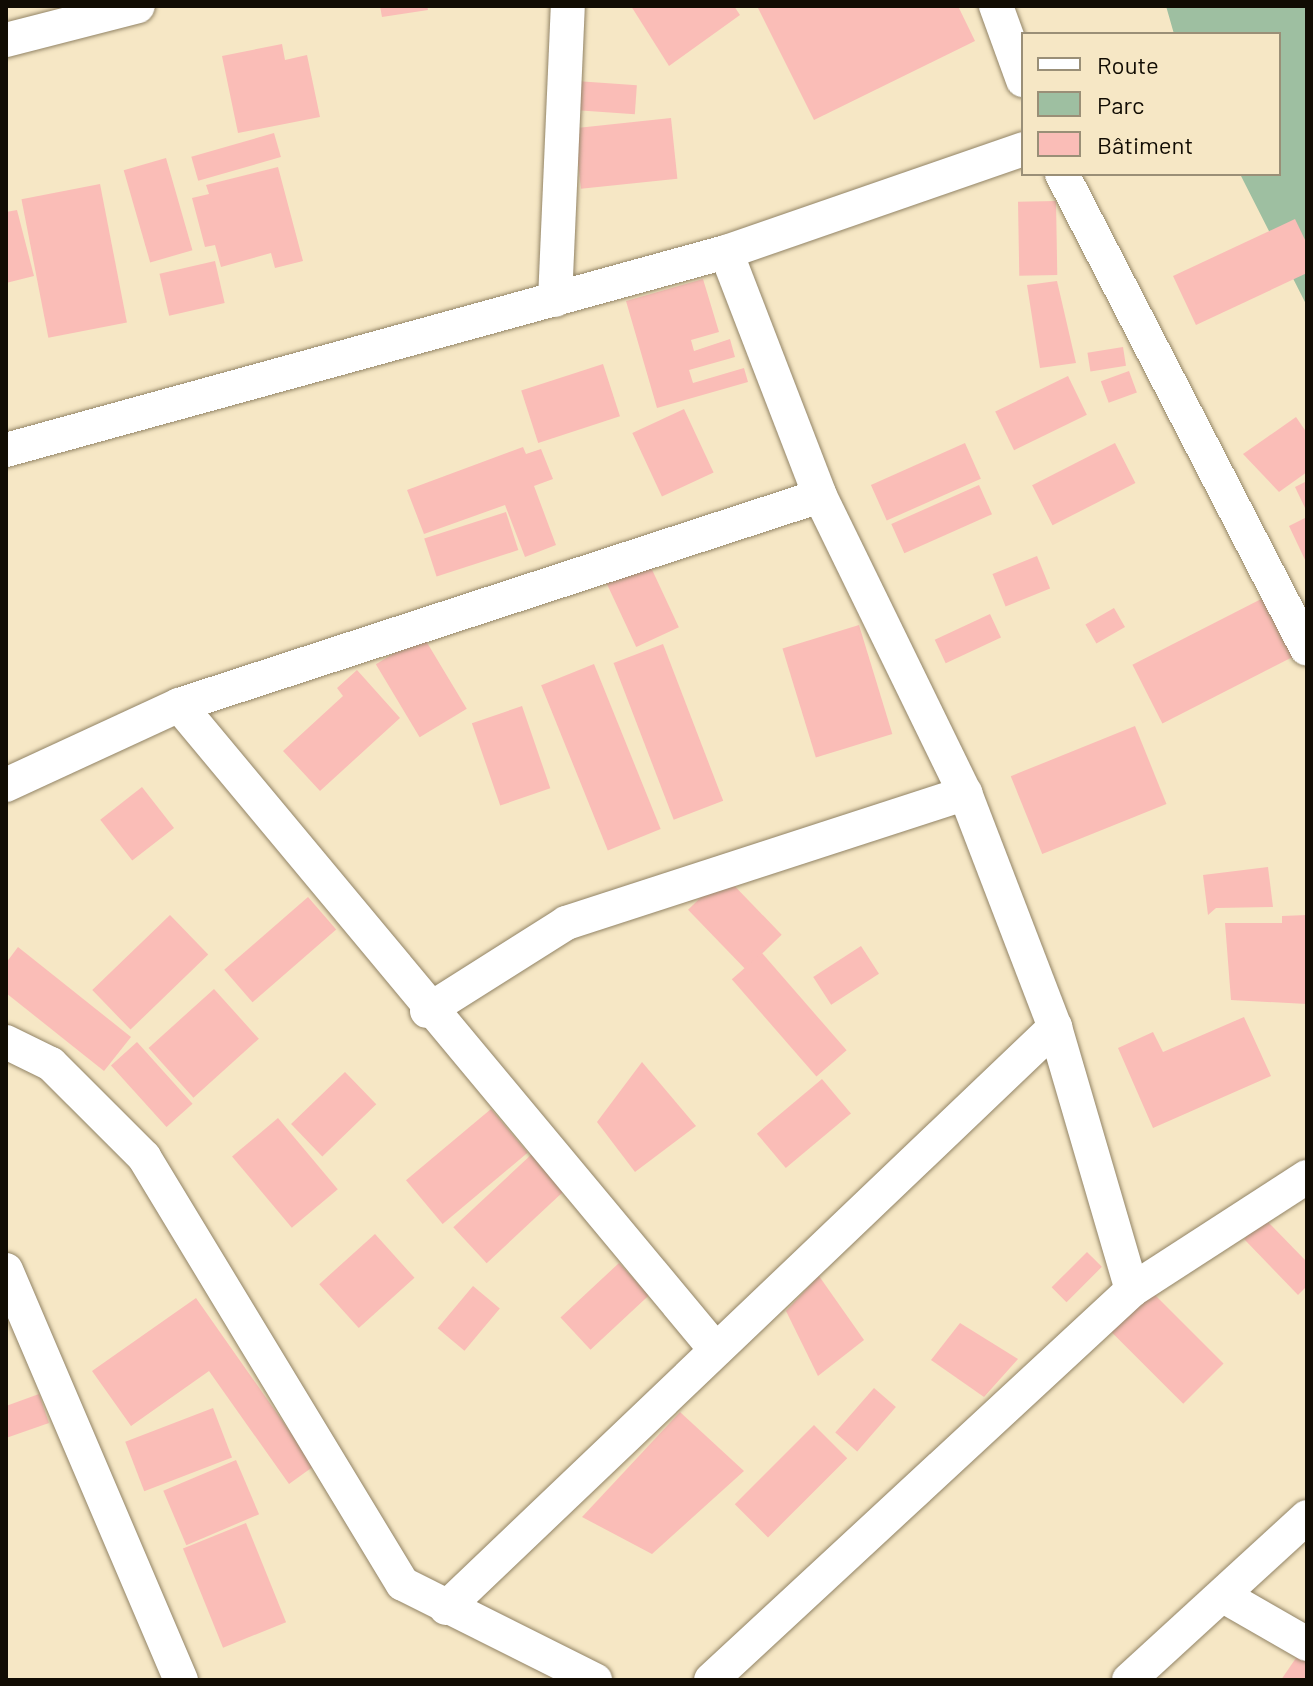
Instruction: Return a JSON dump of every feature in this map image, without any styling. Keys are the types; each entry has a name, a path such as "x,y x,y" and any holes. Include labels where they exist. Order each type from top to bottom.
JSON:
{"street":[{"path":"6,40 138,6"},
{"path":"555,300 568,6"},
{"path":"996,6 1021,75"},
{"path":"6,450 726,252 1021,150"},
{"path":"1063,176 1307,649"},
{"path":"726,252 820,496 965,793 1055,1027 1132,1290"},
{"path":"6,785 179,705 820,496"},
{"path":"179,705 427,1011 716,1350"},
{"path":"427,1011 566,923 965,793"},
{"path":"446,1608 1055,1027"},
{"path":"6,1042 51,1064 144,1157 403,1584 595,1680"},
{"path":"711,1680 1132,1290 1307,1177"},
{"path":"6,1270 181,1680"},
{"path":"1129,1680 1227,1598 1307,1517"},
{"path":"1227,1598 1307,1644"}],"green space":[{"path":"1166,6 1307,6 1307,306 1241,176 1281,176 1281,32 1173,32"}],"building":[{"path":"380,6 427,6 428,10 382,17"},
{"path":"631,6 734,6 740,15 669,66"},
{"path":"757,6 958,6 975,41 814,120"},
{"path":"282,44 285,60 307,55 320,117 238,133 222,56"},
{"path":"576,81 637,85 635,114 574,110"},
{"path":"671,118 677,179 581,189 575,128"},
{"path":"274,133 281,157 198,181 191,157"},
{"path":"166,158 192,250 150,262 124,170"},
{"path":"278,167 303,261 275,268 271,253 221,267 215,245 205,247 192,198 209,194 206,185"},
{"path":"100,184 127,322 48,338 21,199"},
{"path":"1056,201 1057,275 1019,276 1018,202"},
{"path":"17,210 34,276 6,283 6,212"},
{"path":"1295,219 1307,244 1307,273 1196,325 1173,276"},
{"path":"215,261 225,303 169,316 159,274"},
{"path":"703,279 719,332 691,340 694,351 730,339 735,357 689,370 693,383 744,368 748,382 657,408 626,301"},
{"path":"1057,281 1076,363 1040,368 1027,285"},
{"path":"1123,347 1126,366 1090,371 1087,353"},
{"path":"603,364 620,416 538,443 521,391"},
{"path":"1129,371 1137,393 1109,403 1101,381"},
{"path":"1068,376 1087,415 1014,450 995,412"},
{"path":"684,409 714,472 662,497 632,433"},
{"path":"1296,417 1307,433 1307,472 1279,492 1243,454"},
{"path":"965,443 981,479 887,521 871,485"},
{"path":"1115,443 1135,483 1053,525 1032,485"},
{"path":"523,447 526,454 541,449 553,479 534,486 556,545 525,557 505,505 424,534 407,490"},
{"path":"1307,481 1307,512 1295,487"},
{"path":"979,485 992,514 904,553 891,524"},
{"path":"506,512 518,550 437,577 424,539"},
{"path":"1307,517 1307,564 1289,526"},
{"path":"1037,556 1050,588 1006,606 992,574"},
{"path":"648,561 679,627 636,647 605,581"},
{"path":"1275,592 1305,651 1162,723 1132,665"},
{"path":"1114,608 1125,627 1096,644 1085,624"},
{"path":"990,614 1001,638 946,663 935,640"},
{"path":"859,625 892,734 816,757 782,648"},
{"path":"423,636 467,709 420,737 376,664"},
{"path":"663,644 723,801 674,820 614,663"},
{"path":"594,664 661,829 608,850 541,685"},
{"path":"357,670 400,718 320,791 283,751 343,696 337,688"},
{"path":"522,706 550,788 500,806 472,723"},
{"path":"1135,726 1166,804 1042,854 1011,776"},
{"path":"142,787 174,828 132,861 100,820"},
{"path":"1268,867 1273,907 1216,908 1208,915 1203,875"},
{"path":"724,875 782,935 746,969 688,910"},
{"path":"308,897 336,929 252,1002 224,970"},
{"path":"170,915 208,955 131,1030 92,990"},
{"path":"1307,915 1307,1004 1231,1000 1225,923 1282,923 1282,916"},
{"path":"861,946 879,974 831,1005 813,977"},
{"path":"18,947 131,1037 104,1071 6,993 6,963"},
{"path":"762,953 847,1050 816,1077 732,979"},
{"path":"214,989 259,1039 193,1098 149,1048"},
{"path":"1244,1017 1271,1076 1153,1128 1118,1048 1153,1032 1163,1052"},
{"path":"137,1042 193,1104 167,1127 111,1065"},
{"path":"642,1062 696,1126 635,1172 597,1122"},
{"path":"345,1072 376,1104 322,1156 291,1124"},
{"path":"822,1079 851,1113 786,1168 757,1134"},
{"path":"491,1109 528,1153 443,1224 406,1180"},
{"path":"278,1118 338,1189 292,1228 232,1157"},
{"path":"533,1153 566,1189 487,1263 453,1227"},
{"path":"1265,1219 1307,1262 1307,1286 1298,1295 1244,1239"},
{"path":"375,1234 414,1278 359,1328 319,1284"},
{"path":"1087,1252 1102,1267 1066,1302 1052,1287"},
{"path":"619,1263 649,1295 590,1350 560,1318"},
{"path":"819,1276 864,1340 818,1376 786,1311"},
{"path":"473,1286 500,1308 464,1351 438,1328"},
{"path":"1150,1290 1224,1364 1183,1404 1110,1330"},
{"path":"196,1298 314,1466 289,1484 209,1371 131,1426 92,1371"},
{"path":"960,1323 1018,1359 984,1397 931,1360"},
{"path":"874,1388 896,1407 857,1452 835,1433"},
{"path":"39,1394 49,1423 6,1438 6,1406"},
{"path":"213,1408 232,1457 144,1491 125,1442"},
{"path":"680,1412 744,1471 652,1554 582,1517"},
{"path":"814,1425 847,1458 768,1537 735,1504"},
{"path":"236,1460 259,1514 186,1545 163,1491"},
{"path":"246,1523 286,1622 223,1648 183,1548"},
{"path":"1298,1655 1307,1661 1307,1680 1281,1680"}]}
